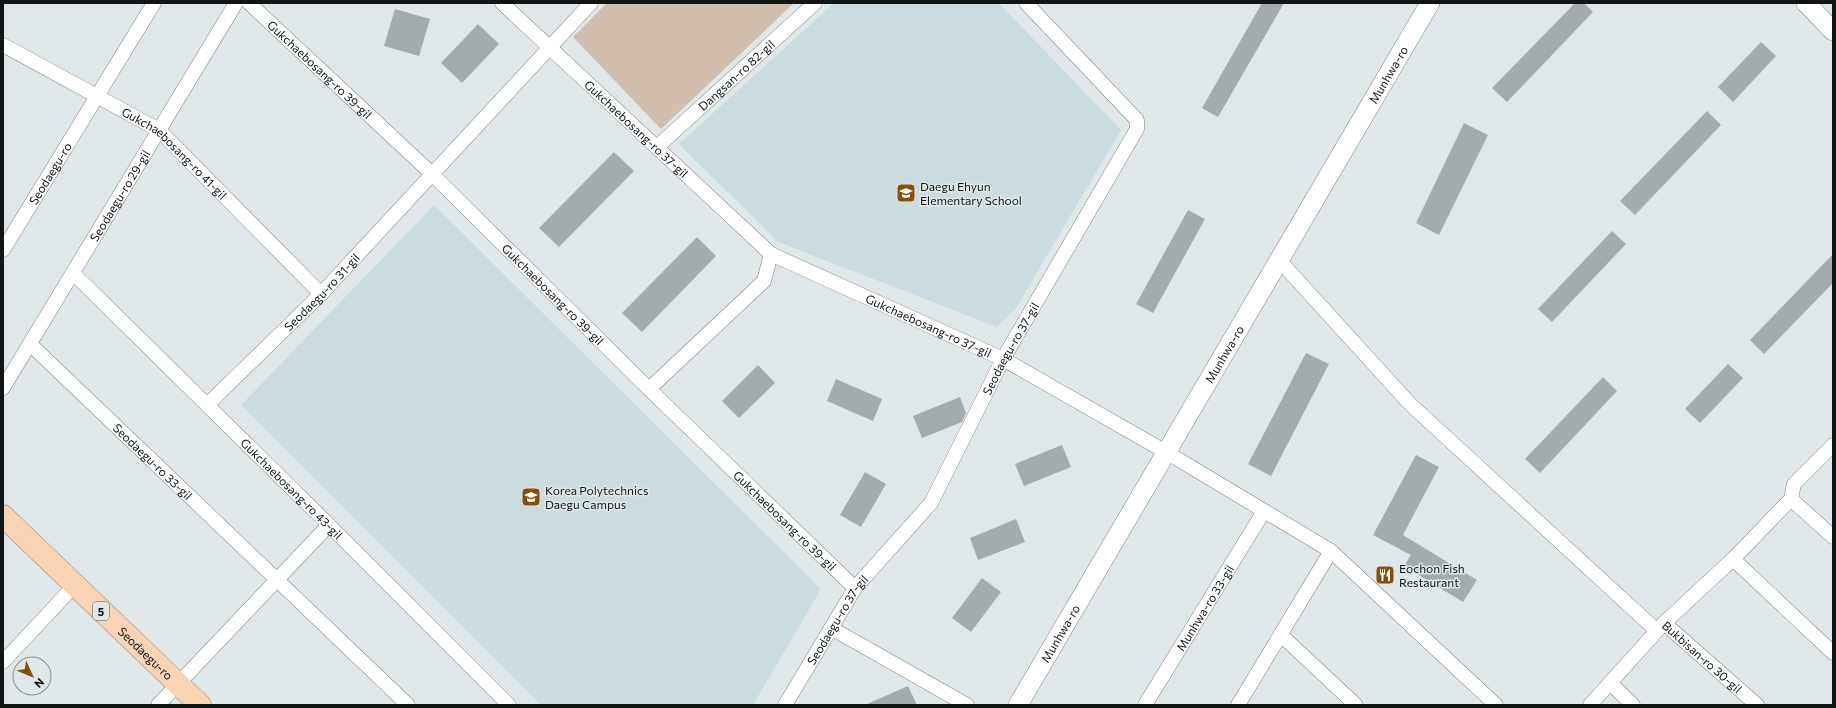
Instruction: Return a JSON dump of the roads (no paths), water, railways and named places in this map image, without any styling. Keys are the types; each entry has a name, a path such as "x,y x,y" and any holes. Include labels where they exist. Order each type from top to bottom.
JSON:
{"main road":[{"name":"Munhwa-ro","path":"1018,705 1430,3"},
{"path":"1806,3 1833,31"},
{"name":"Seodaegu-ro","path":"3,516 74,586 200,705"}],"street":[{"path":"97,97 154,3"},
{"name":"Seodaegu-ro 29-gil","path":"3,388 236,3"},
{"name":"Gukchaebosang-ro 39-gil","path":"249,3 432,174 649,389 854,588"},
{"name":"Gukchaebosang-ro 37-gil","path":"502,3 771,254 1003,359 1166,452"},
{"name":"Seodaegu-ro 31-gil","path":"207,405 321,294 591,3"},
{"name":"Dangsan-ro 82-gil","path":"657,147 815,3"},
{"name":"Seodaegu-ro 37-gil","path":"786,705 854,588 931,503 1003,359 1137,129 1137,120 1026,3"},
{"name":"Gukchaebosang-ro 41-gil","path":"3,44 159,130 321,294"},
{"name":"Seodaegu-ro","path":"3,250 97,97"},
{"path":"649,389 764,281 771,254"},
{"path":"1279,260 1410,404 1661,627 1590,705"},
{"name":"Gukchaebosang-ro 43-gil","path":"73,273 509,705"},
{"name":"Seodaegu-ro 33-gil","path":"30,344 408,705"},
{"path":"1833,445 1794,484 1791,499 1833,537"},
{"path":"1166,452 1331,551 1496,705"},
{"name":"Bukbisan-ro 30-gil","path":"1757,705 1661,627 1733,559 1791,499"},
{"name":"Munhwa-ro 33-gil","path":"1145,705 1264,511"},
{"path":"158,705 329,525"},
{"path":"1238,705 1331,551"},
{"path":"1733,559 1833,653"},
{"path":"3,662 74,586"},
{"path":"831,628 967,705"},
{"path":"1281,635 1356,705"},
{"path":"1610,683 1633,705"}],"place":[{"name":"Daegu Ehyun Elementary School","path":"906,193"},
{"name":"Korea Polytechnics Daegu Campus","path":"531,497"},
{"name":"Eochon Fish Restaurant","path":"1385,575"}]}
